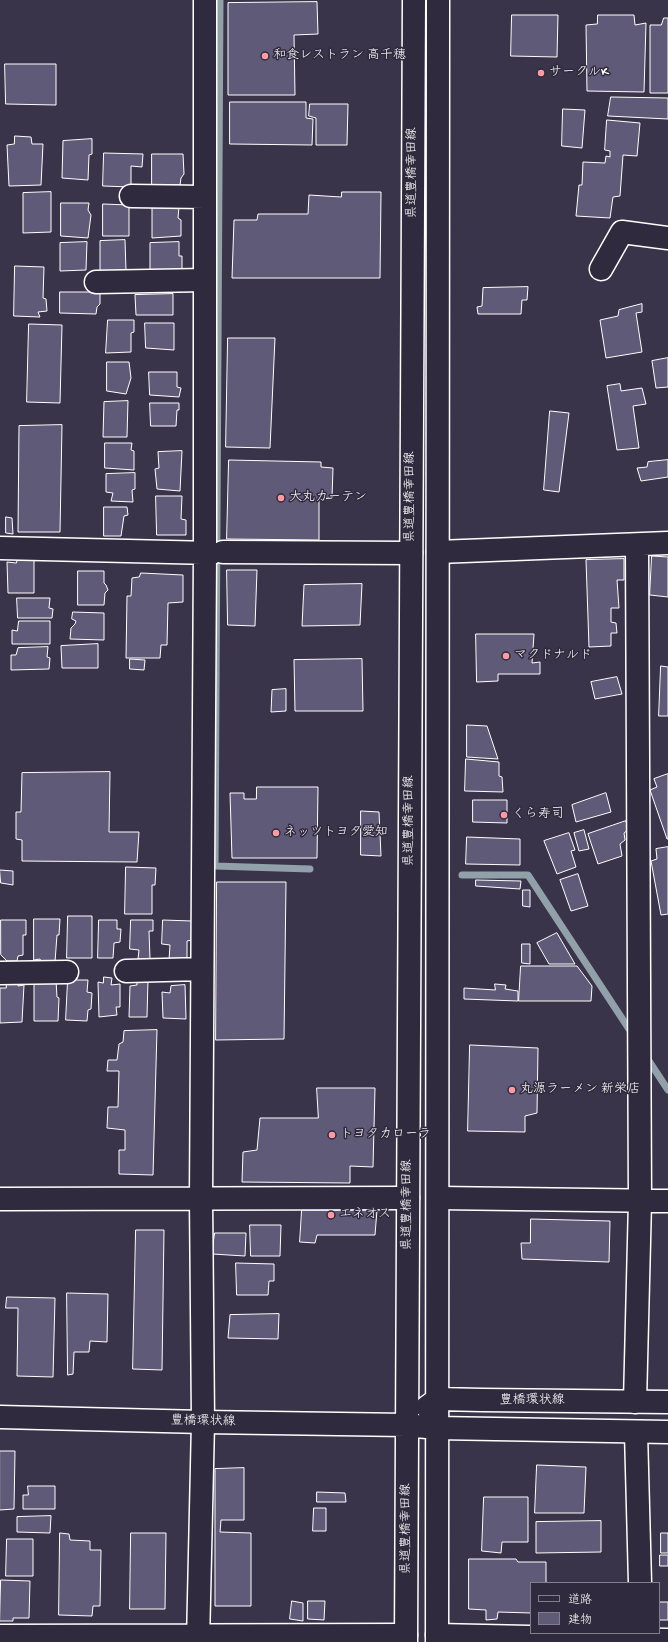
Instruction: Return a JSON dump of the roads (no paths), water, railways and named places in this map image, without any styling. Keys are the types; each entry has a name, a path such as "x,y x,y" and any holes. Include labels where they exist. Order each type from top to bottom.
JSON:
{"street":[{"path":"198,1639 203,1422 201,1198 202,969 213,552 205,280 206,0"},
{"name":"県道豊橋幸田線","path":"406,1638 414,0"},
{"name":"県道豊橋幸田線","path":"437,1639 438,0"},
{"path":"131,196 205,197"},
{"path":"601,269 622,232 668,238"},
{"path":"96,282 205,280"},
{"path":"438,552 637,545 668,542"},
{"path":"635,1402 640,1201 637,545"},
{"path":"0,548 213,552 411,553"},
{"path":"126,971 202,969"},
{"path":"0,973 67,972"},
{"path":"0,1199 408,1198"},
{"path":"438,1198 668,1201"},
{"path":"406,1425 438,1399"},
{"name":"豊橋環状線","path":"438,1399 668,1402"},
{"name":"豊橋環状線","path":"0,1416 203,1422 406,1425 437,1428 668,1432"},
{"path":"636,1432 640,1582"},
{"path":"0,1636 198,1639 406,1638"},
{"path":"437,1639 641,1638 668,1640"}],"waterway":[{"path":"220,0 215,866 310,869"},
{"path":"462,875 528,875 629,1029"},
{"path":"649,1061 668,1090"}],"place":[{"name":"和食レストラン 高千穂","path":"265,56"},
{"name":"サークルK","path":"541,73"},
{"name":"大丸カーテン","path":"281,498"},
{"name":"マクドナルド","path":"506,656"},
{"name":"くら寿司","path":"504,815"},
{"name":"ネッツトヨタ愛知","path":"276,833"},
{"name":"丸源ラーメン 新栄店","path":"512,1090"},
{"name":"トヨタカローラ","path":"332,1135"},
{"name":"エネオス","path":"331,1215"}]}
